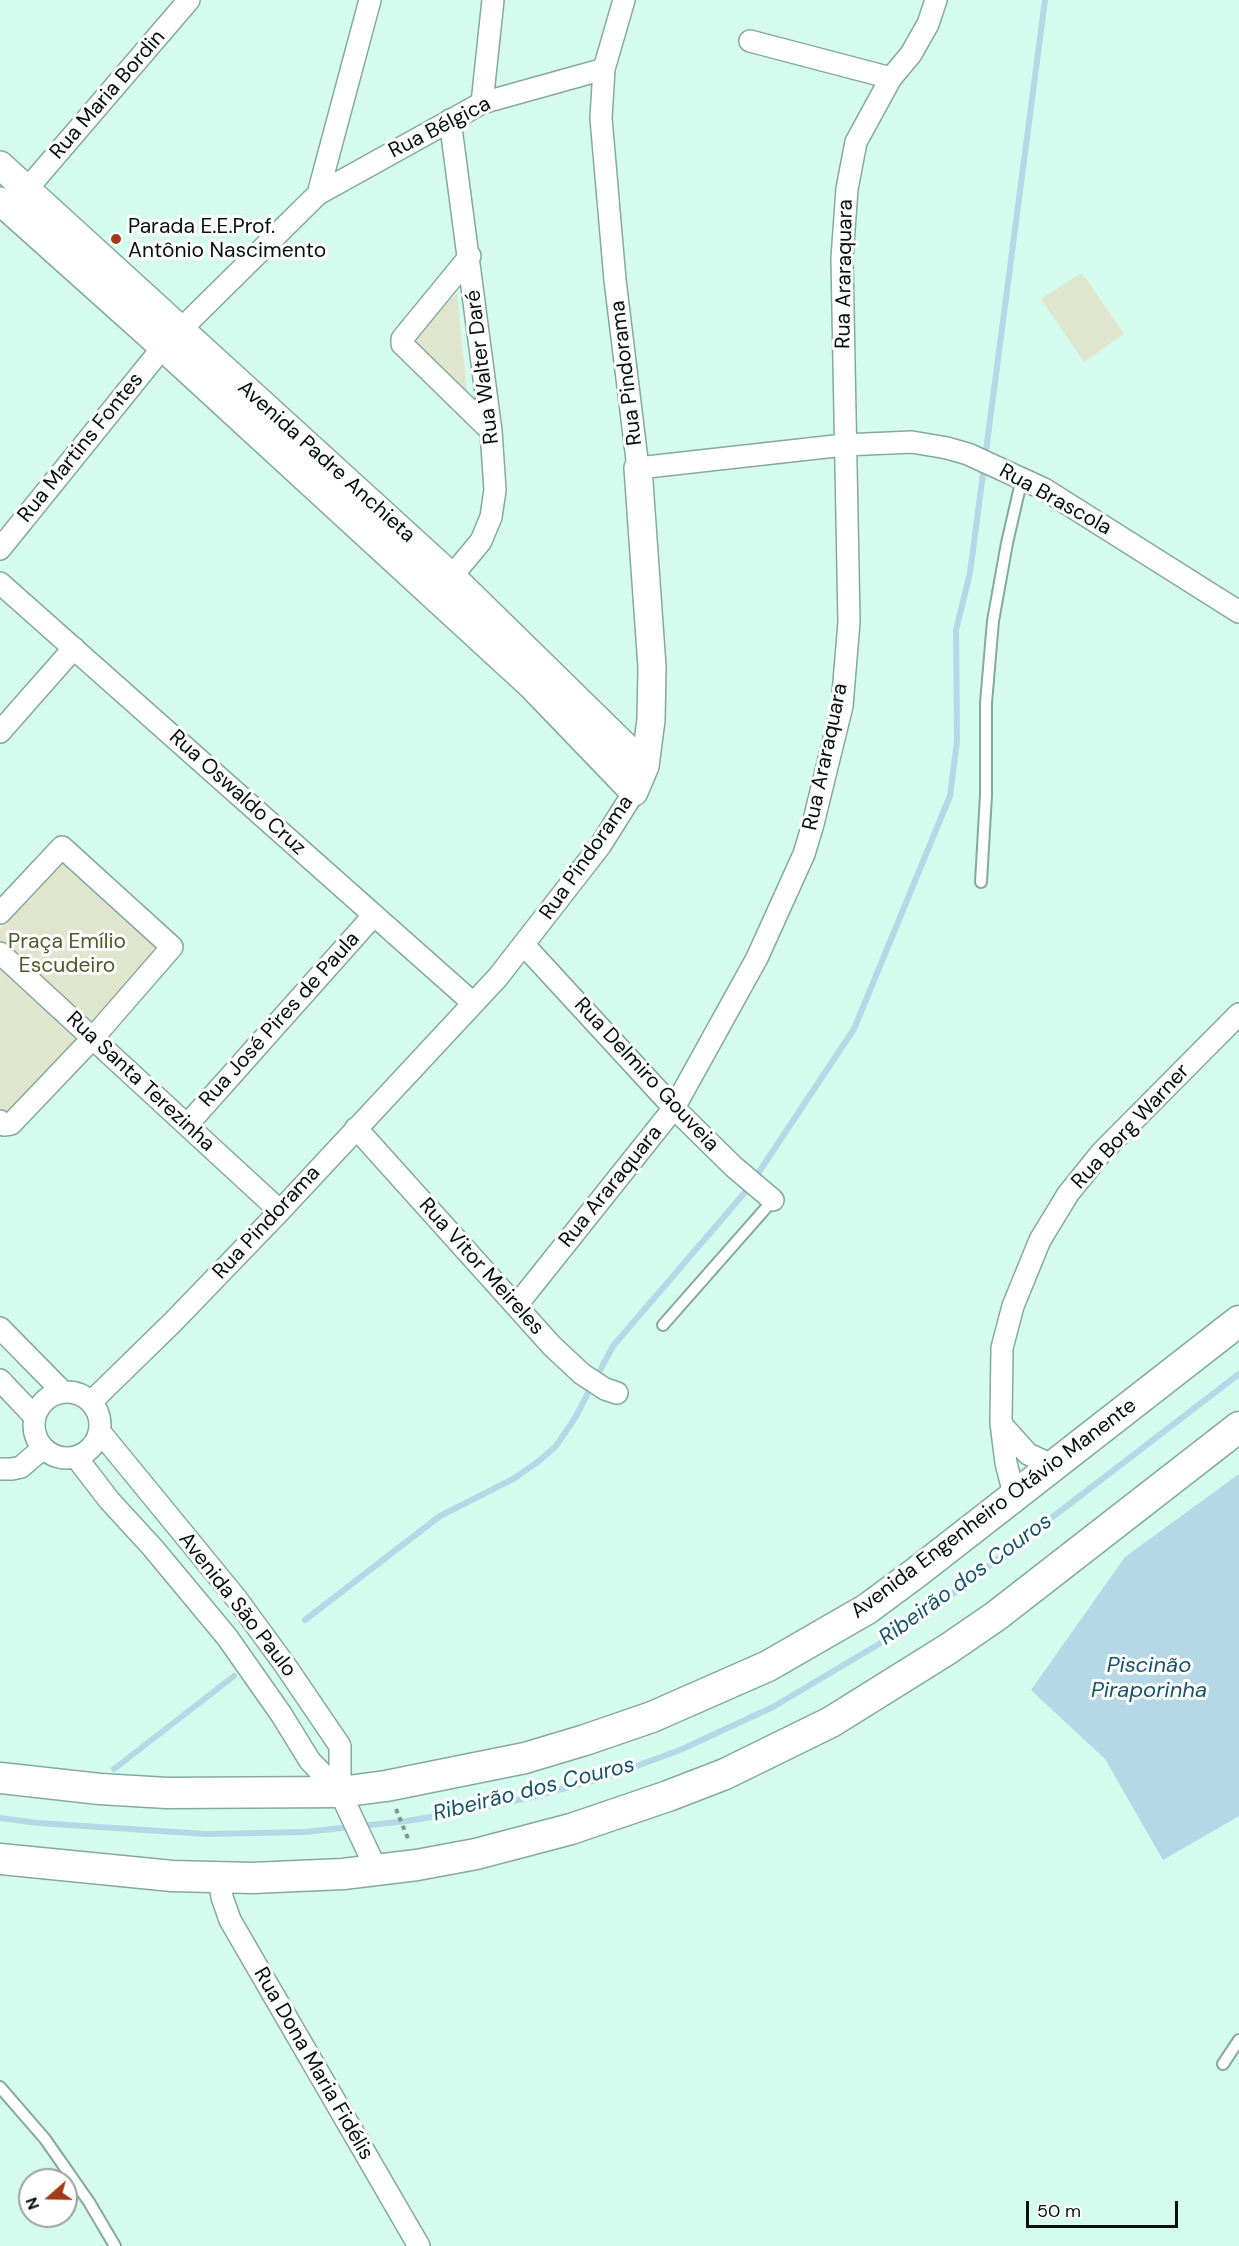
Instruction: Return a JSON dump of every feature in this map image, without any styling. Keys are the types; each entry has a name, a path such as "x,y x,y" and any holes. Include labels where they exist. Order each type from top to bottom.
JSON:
{"main road":[{"name":"Avenida Engenheiro Otávio Manente","path":"0,1778 100,1790 344,1799 386,1786 525,1758 652,1717 768,1666 867,1609 1239,1321"},
{"path":"0,1859 116,1872 219,1878 321,1875 377,1870 467,1856 571,1829 668,1796 725,1774 821,1727 886,1689 996,1616 1239,1427"}],"street":[{"name":"Rua Maria Bordin","path":"27,189 189,0"},
{"path":"318,194 370,0"},
{"path":"482,103 493,0"},
{"name":"Rua Pindorama","path":"92,1402 280,1211 524,945 600,846 634,792 645,766 651,720 652,666 638,468 604,171 601,118 604,69 624,0"},
{"name":"Rua Araraquara","path":"516,1306 674,1108 757,958 804,854 843,695 849,622 842,258 847,189 856,142 891,78 911,54 928,24 936,0"},
{"path":"750,41 891,78"},
{"name":"Rua Bélgica","path":"318,194 482,103 604,69"},
{"name":"Rua Walter Daré","path":"443,587 481,541 491,517 495,482 470,256 450,120"},
{"name":"Avenida Padre Anchieta","path":"0,165 27,189 171,339"},
{"name":"Rua Martins Fontes","path":"0,549 171,339 318,194"},
{"name":"Avenida Padre Anchieta","path":"0,201 171,339 443,587 645,766"},
{"path":"470,256 402,339 402,344 491,431"},
{"name":"Rua Brascola","path":"638,468 844,445 912,442 946,448 968,454 1044,489 1239,612"},
{"name":"Rua Oswaldo Cruz","path":"0,583 473,1003"},
{"name":"Avenida Padre Anchieta","path":"443,587 531,685 634,792"},
{"path":"0,732 74,648"},
{"path":"0,913 62,847 171,945 172,949 92,1039 11,1124 4,1125 0,1121"},
{"name":"Rua José Pires de Paula","path":"186,1125 374,915"},
{"name":"Rua Delmiro Gouveia","path":"524,945 674,1108 734,1167 769,1196"},
{"name":"Rua Santa Terezinha","path":"0,953 280,1211"},
{"name":"Rua Borg Warner","path":"1014,1494 1006,1463 1001,1423 1000,1375 1006,1330 1025,1273 1055,1213 1084,1172 1239,1014"},
{"name":"Rua Vitor Meireles","path":"356,1128 552,1346 582,1374 611,1391"},
{"path":"0,1328 63,1392"},
{"path":"0,1380 35,1417"},
{"path":"63,1392 78,1394 92,1402 99,1416 100,1432 95,1443 87,1452 76,1457 64,1458 53,1455 43,1448 34,1428 35,1417 38,1409 48,1397 63,1392"},
{"path":"1001,1423 1028,1454 1053,1465"},
{"name":"Avenida São Paulo","path":"100,1432 236,1598 340,1746 344,1799"},
{"path":"0,1469 21,1467 43,1448"},
{"name":"Avenida São Paulo","path":"76,1457 109,1500 153,1548 227,1637 281,1714 310,1761 344,1799 377,1870"},
{"name":"Rua Dona Maria Fidélis","path":"219,1878 225,1908 233,1926 419,2246"}],"lane":[{"path":"981,882 986,795 986,703 993,621 1022,478"},
{"path":"663,1325 769,1196"},
{"path":"1223,2064 1239,2040"},
{"path":"0,2088 45,2139 89,2202 115,2246"}],"path":[{"path":"396,1809 406,1835"}],"green space":[{"path":"1082,273 1124,334 1084,362 1041,299"},
{"path":"457,293 467,393 411,341"},
{"name":"Praça Emílio Escudeiro","path":"62,860 163,950 6,1114 0,1109 0,928"}],"water":[{"name":"Piscinão Piraporinha","path":"1239,1474 1239,1816 1163,1860 1105,1759 1031,1690 1125,1557"}],"waterway":[{"path":"305,1620 440,1516 513,1479 556,1446 575,1418 613,1346 747,1190 854,1029 950,796 957,741 956,630 970,573 1045,0"},
{"name":"Ribeirão dos Couros","path":"0,1818 38,1823 206,1834 305,1832 407,1821 461,1812 532,1797 607,1777 680,1750 773,1707 884,1641 951,1595 1239,1374"},
{"path":"114,1769 234,1676"}],"place":[{"name":"Parada E.E.Prof. Antônio Nascimento","path":"116,239"}]}
